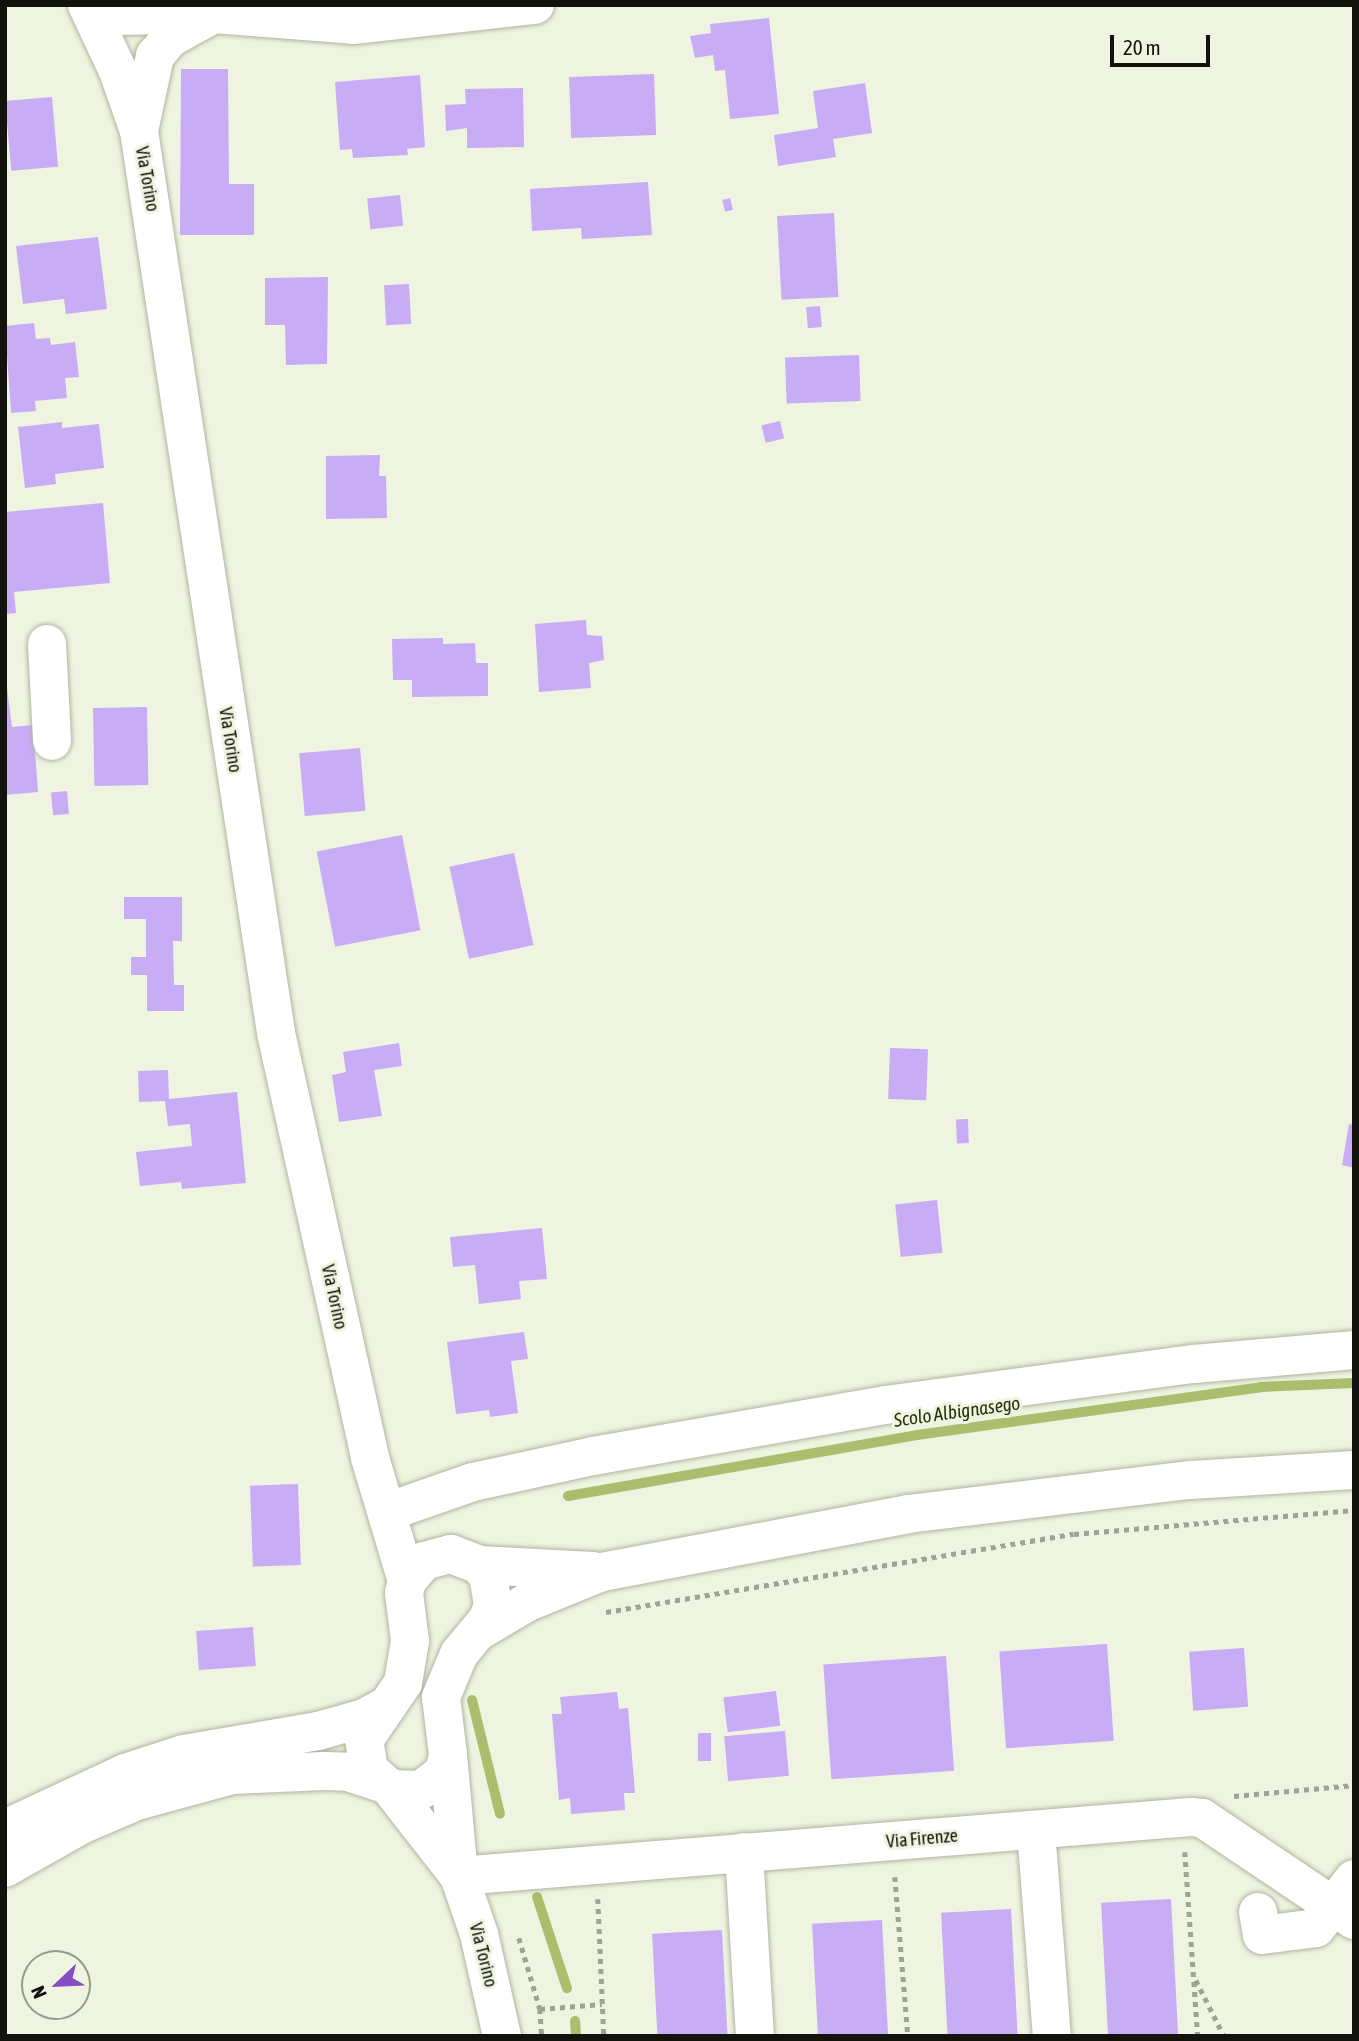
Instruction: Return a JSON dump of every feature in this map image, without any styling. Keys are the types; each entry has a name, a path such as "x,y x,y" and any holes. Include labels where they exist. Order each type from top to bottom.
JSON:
{"street":[{"path":"92,14 214,14 354,25 535,5"},
{"name":"Via Torino","path":"92,14 139,131 276,1033 370,1458 407,1581 407,1667 403,1683 365,1740 366,1763 459,1876"},
{"path":"139,131 144,88 155,56 170,38 214,14"},
{"path":"47,643 52,741"},
{"path":"404,1507 473,1482 593,1456 885,1405 1194,1364 1354,1350"},
{"name":"Via Torino","path":"370,1458 404,1507 465,1559"},
{"path":"479,1631 526,1603 602,1572 908,1514 1191,1480 1354,1470"},
{"path":"465,1559 488,1576 493,1605 479,1631"},
{"path":"407,1581 424,1561 465,1559 602,1572"},
{"name":"Via Torino","path":"479,1631 459,1654 440,1698 459,1876 480,1934 500,2026"},
{"path":"5,1829 125,1773 184,1754 318,1731 364,1718 387,1706"},
{"path":"5,1868 116,1810 219,1778 309,1770 348,1772 385,1786 413,1791 434,1783 444,1772 448,1755"},
{"name":"Via Firenze","path":"459,1876 597,1863 1202,1818 1347,1902"},
{"path":"1036,1830 1052,2036"},
{"path":"744,1852 755,2036"},
{"path":"1258,1912 1262,1935 1316,1928 1347,1902"}],"path":[{"path":"597,1613 1074,1534 1354,1510"},
{"path":"1225,1797 1354,1785"},
{"path":"892,1842 908,2036"},
{"path":"1189,1844 1185,1851 1198,2036"},
{"path":"597,1863 604,2036"},
{"path":"514,1930 524,1949 540,2009 542,2036"},
{"path":"1195,1978 1224,2036"},
{"path":"500,2026 540,2009 602,2004"}],"building":[{"path":"769,18 779,114 730,119 725,70 715,71 713,55 695,58 690,36 711,33 710,24"},
{"path":"181,69 228,69 229,184 254,184 254,235 180,235"},
{"path":"654,74 656,135 571,138 569,77"},
{"path":"420,75 425,147 407,149 408,155 353,158 352,149 340,150 335,82"},
{"path":"865,83 872,133 833,139 836,157 778,166 774,135 818,128 813,91"},
{"path":"523,88 524,147 467,148 467,128 446,131 445,105 466,104 465,89"},
{"path":"52,97 58,167 11,171 5,101"},
{"path":"648,182 652,235 582,239 581,228 532,231 530,189"},
{"path":"400,195 403,226 370,229 367,198"},
{"path":"730,198 733,210 725,212 722,200"},
{"path":"834,213 838,297 781,300 777,216"},
{"path":"98,237 107,309 66,314 64,299 23,304 16,246"},
{"path":"328,277 327,364 286,365 285,325 265,325 265,278"},
{"path":"409,284 411,324 386,325 384,285"},
{"path":"820,306 822,327 808,328 806,307"},
{"path":"34,323 36,339 50,338 51,345 75,342 79,377 65,378 67,398 35,401 36,411 11,413 5,326"},
{"path":"859,355 861,401 787,404 785,358"},
{"path":"780,421 784,439 766,443 761,425"},
{"path":"62,422 62,428 99,424 104,468 55,474 56,484 25,488 18,427"},
{"path":"380,455 379,476 386,476 387,518 326,519 326,456"},
{"path":"103,503 110,583 14,592 16,613 5,614 5,512"},
{"path":"586,620 587,635 602,636 604,660 589,663 591,688 539,692 535,624"},
{"path":"443,638 443,644 475,643 476,663 488,663 488,696 412,697 412,680 393,680 392,639"},
{"path":"5,672 12,727 33,725 38,792 5,795"},
{"path":"147,707 148,785 94,786 93,708"},
{"path":"360,748 365,811 305,816 299,753"},
{"path":"67,791 69,814 53,815 51,792"},
{"path":"402,835 421,930 335,947 317,852"},
{"path":"514,853 534,945 469,959 449,867"},
{"path":"124,897 182,897 182,941 173,941 174,985 184,985 184,1011 147,1011 147,975 131,975 131,957 146,957 146,919 124,919"},
{"path":"399,1043 402,1066 374,1070 382,1116 339,1122 332,1075 346,1072 343,1052"},
{"path":"890,1048 928,1049 926,1100 888,1099"},
{"path":"168,1070 169,1099 237,1092 246,1183 182,1189 181,1182 140,1186 136,1152 192,1146 190,1124 168,1126 165,1101 139,1102 138,1071"},
{"path":"956,1119 968,1119 969,1143 957,1143"},
{"path":"1349,1124 1354,1125 1354,1168 1342,1165"},
{"path":"937,1200 943,1253 901,1257 895,1204"},
{"path":"542,1228 547,1279 519,1281 521,1299 479,1304 475,1265 453,1267 450,1237"},
{"path":"524,1332 528,1359 511,1361 518,1413 490,1417 489,1410 456,1414 447,1342"},
{"path":"298,1484 301,1565 253,1567 250,1486"},
{"path":"253,1627 256,1666 199,1670 196,1631"},
{"path":"1107,1644 1114,1741 1006,1748 999,1652"},
{"path":"1244,1648 1248,1707 1193,1711 1189,1652"},
{"path":"946,1656 954,1771 831,1779 823,1665"},
{"path":"776,1691 780,1726 728,1732 723,1697"},
{"path":"617,1692 619,1709 628,1708 635,1793 624,1793 625,1810 571,1814 570,1798 559,1800 552,1714 562,1714 560,1697"},
{"path":"785,1731 789,1776 728,1781 724,1736"},
{"path":"698,1733 711,1733 711,1761 698,1761"},
{"path":"1171,1899 1178,2036 1108,2036 1101,1903"},
{"path":"1011,1909 1018,2036 948,2036 941,1913"},
{"path":"882,1920 888,2036 818,2036 812,1924"},
{"path":"722,1930 728,2036 657,2036 652,1934"}],"waterway":[{"name":"Scolo Albignasego","path":"568,1496 917,1435 1261,1387 1354,1383"},
{"name":"Scolo Albignasego","path":"472,1700 500,1814"},
{"name":"Scolo Albignasego","path":"537,1897 567,1988"},
{"name":"Scolo Albignasego","path":"575,2021 576,2036"}]}
